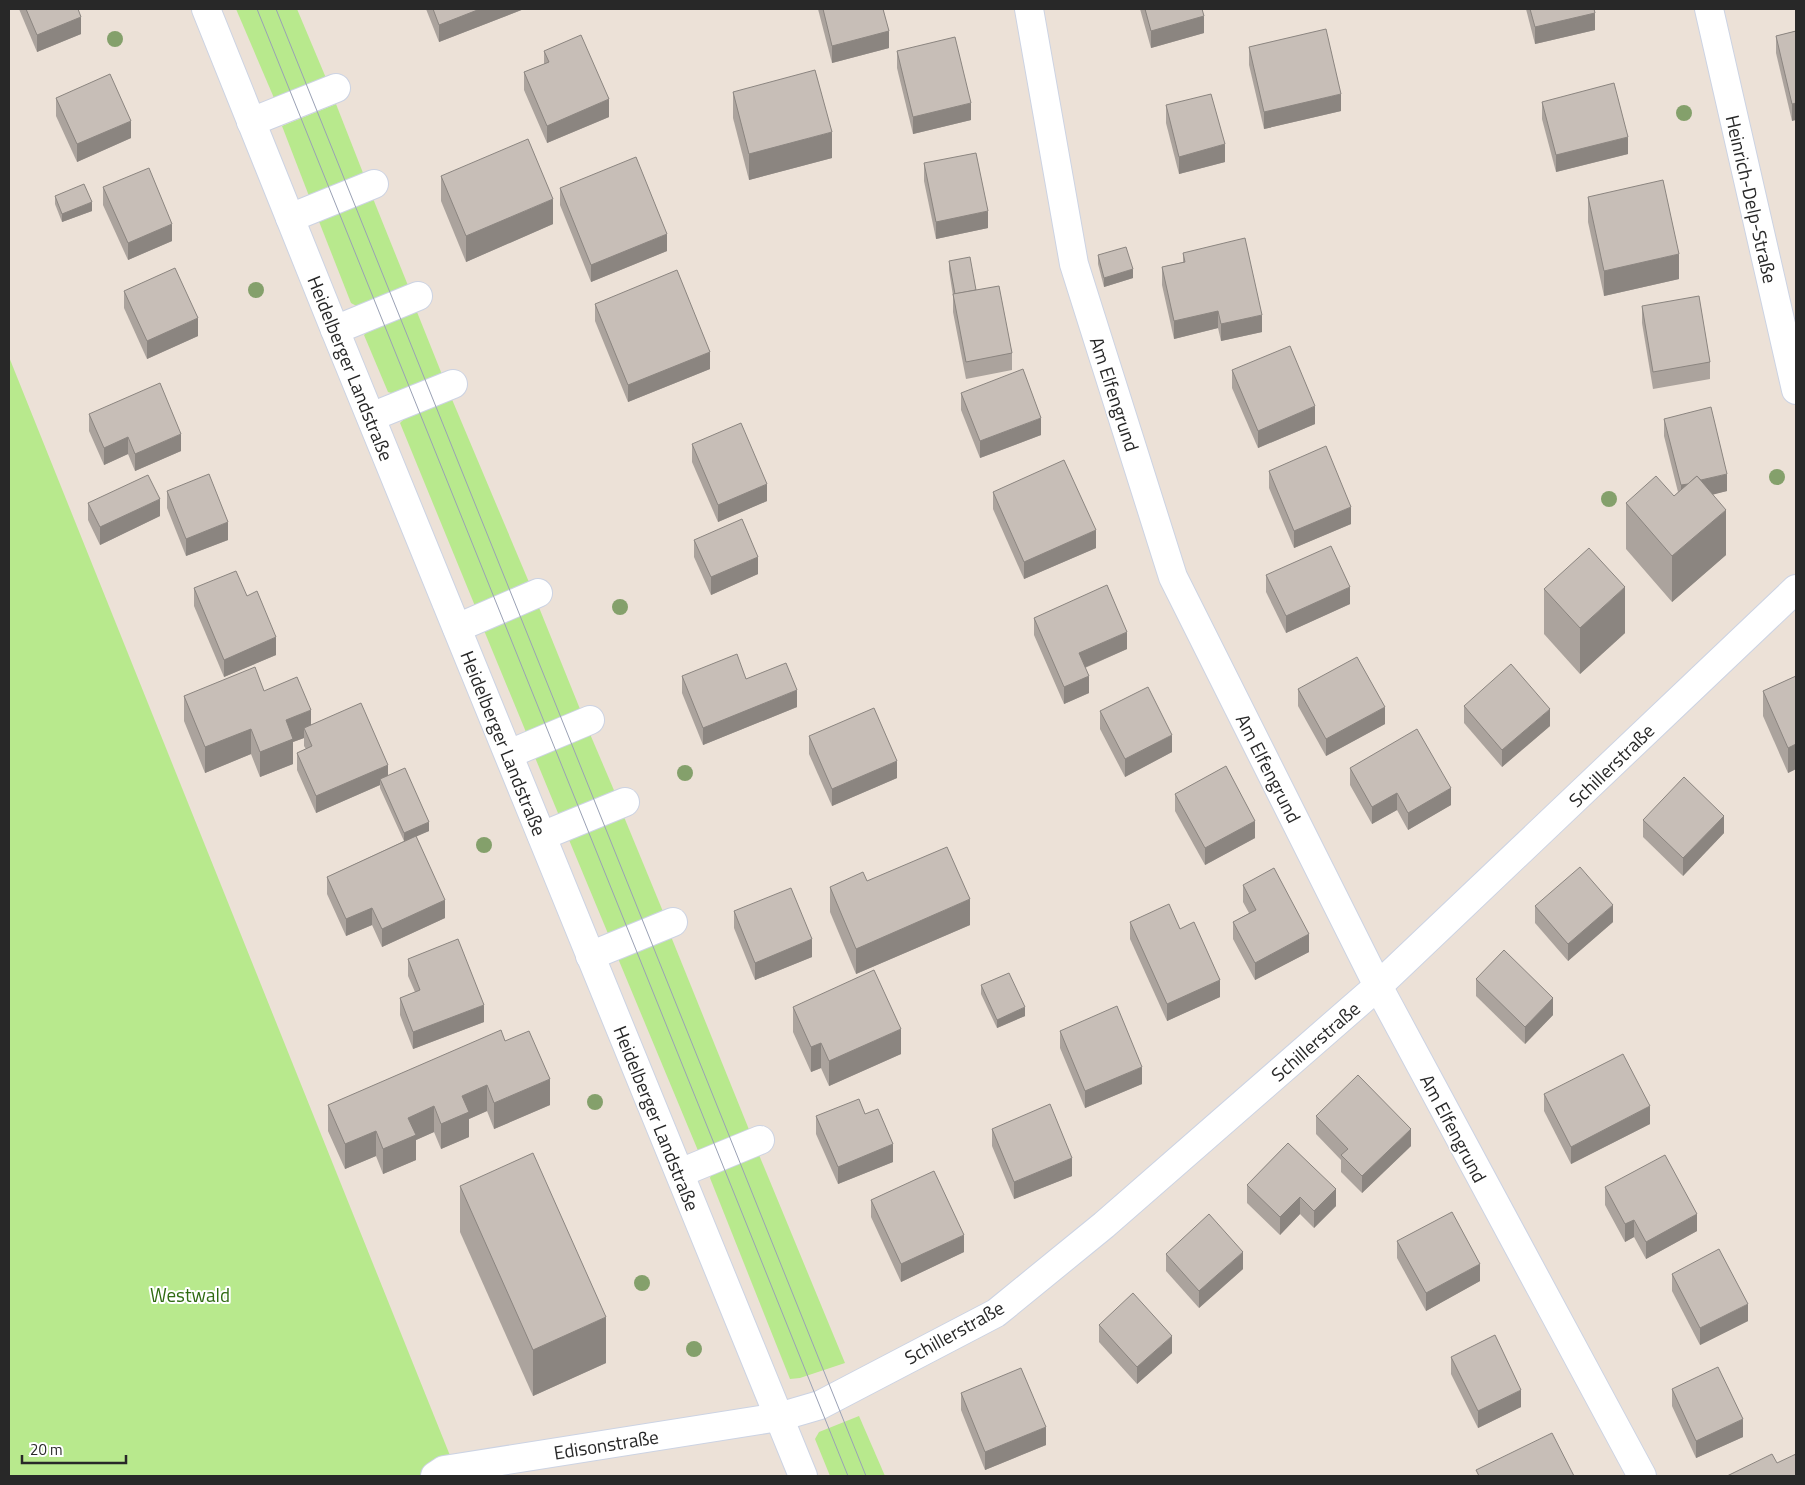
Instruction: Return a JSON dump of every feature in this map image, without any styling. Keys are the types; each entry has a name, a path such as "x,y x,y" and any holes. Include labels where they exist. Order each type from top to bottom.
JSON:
{"street":[{"name":"Heidelberger Landstraße","path":"206,9 335,330 803,1476"},
{"name":"Am Elfengrund","path":"1029,9 1074,264 1174,577 1378,986 1642,1476"},
{"name":"Heinrich-Delp-Straße","path":"1709,9 1796,390"},
{"path":"251,122 336,88"},
{"path":"290,218 374,184"},
{"path":"335,330 418,296"},
{"path":"372,417 453,384"},
{"name":"Schillerstraße","path":"779,1417 820,1405 996,1313 1104,1225 1378,986 1796,589"},
{"path":"457,628 538,593"},
{"path":"509,754 590,720"},
{"path":"542,836 625,802"},
{"path":"590,956 673,922"},
{"path":"680,1173 760,1140"},
{"name":"Edisonstraße","path":"436,1476 444,1470 779,1417"}],"green space":[{"path":"236,9 297,9 326,78 274,98"},
{"path":"336,104 365,178 309,196 282,126"},
{"path":"372,196 409,288 362,309 351,303 318,219"},
{"path":"415,307 443,377 398,395 388,392 364,335 374,325"},
{"name":"Westwald","path":"9,357 457,1473 436,1476 9,1476"},
{"path":"451,397 531,587 475,606 400,423 411,412"},
{"path":"538,605 582,714 528,737 483,628"},
{"path":"590,734 616,795 560,818 534,755"},
{"path":"622,812 664,914 609,936 567,835"},
{"path":"670,934 750,1132 699,1153 617,956"},
{"path":"757,1150 845,1363 800,1378 790,1379 710,1178 713,1169"},
{"path":"859,1416 885,1476 830,1476 815,1439 819,1432"}],"building":[{"path":"26,9 78,9 81,17 37,35"},
{"path":"433,9 480,9 439,25"},
{"path":"823,9 883,9 889,31 832,46"},
{"path":"1145,9 1202,9 1204,16 1151,31"},
{"path":"1530,9 1594,9 1595,13 1535,27"},
{"path":"1326,29 1341,94 1264,112 1249,47"},
{"path":"1796,31 1796,103 1792,104 1776,36"},
{"path":"581,35 609,99 547,126 524,72 549,62 544,51"},
{"path":"955,37 971,103 913,117 897,51"},
{"path":"815,70 832,132 749,154 733,92"},
{"path":"110,74 131,121 77,144 56,98"},
{"path":"1614,83 1628,137 1556,155 1542,102"},
{"path":"1211,94 1225,144 1179,157 1166,105"},
{"path":"528,139 553,199 466,236 441,176"},
{"path":"976,153 988,211 936,222 924,163"},
{"path":"636,157 667,234 591,265 560,188"},
{"path":"149,168 172,224 128,243 103,187"},
{"path":"1663,180 1679,254 1604,271 1588,197"},
{"path":"84,184 92,202 62,214 55,196"},
{"path":"1245,238 1262,315 1221,324 1218,311 1174,321 1162,267 1185,262 1183,253"},
{"path":"1126,247 1133,269 1104,278 1098,255"},
{"path":"970,257 976,290 955,294 949,261"},
{"path":"175,268 198,318 147,341 124,291"},
{"path":"677,270 710,352 628,385 595,304"},
{"path":"999,286 1012,353 966,362 953,294"},
{"path":"1699,296 1710,362 1653,372 1642,306"},
{"path":"1290,346 1315,406 1258,431 1232,370"},
{"path":"1023,369 1041,418 980,441 961,393"},
{"path":"160,383 181,434 135,454 128,437 104,448 89,414"},
{"path":"1711,407 1727,474 1701,480 1697,476 1688,484 1681,485 1664,419"},
{"path":"741,423 767,484 718,505 692,444"},
{"path":"1326,446 1351,507 1294,531 1269,471"},
{"path":"1064,460 1096,530 1024,562 993,492"},
{"path":"209,474 228,522 186,539 167,491"},
{"path":"148,475 160,499 100,527 88,503"},
{"path":"1656,476 1674,496 1697,476 1726,510 1672,556 1626,503"},
{"path":"742,519 758,557 711,577 694,540"},
{"path":"1331,546 1350,587 1286,616 1266,575"},
{"path":"1589,548 1625,587 1580,628 1544,589"},
{"path":"236,571 247,596 257,591 276,637 224,660 194,588"},
{"path":"1107,585 1127,632 1079,653 1089,676 1064,687 1034,618"},
{"path":"737,654 746,679 786,663 797,690 703,728 682,676"},
{"path":"1357,657 1385,707 1326,739 1298,689"},
{"path":"1511,664 1550,709 1502,750 1464,706"},
{"path":"255,667 264,691 297,677 311,710 286,720 293,739 260,752 251,729 205,747 184,696"},
{"path":"1796,676 1796,744 1788,748 1763,691"},
{"path":"1148,687 1172,735 1125,759 1100,711"},
{"path":"361,703 388,765 316,796 297,753 312,746 304,728"},
{"path":"874,708 897,761 832,789 809,736"},
{"path":"1417,729 1451,788 1408,813 1397,793 1372,807 1350,768"},
{"path":"1226,766 1255,821 1205,848 1175,794"},
{"path":"405,768 429,822 404,833 380,779"},
{"path":"1684,777 1724,816 1683,858 1643,820"},
{"path":"416,836 445,900 382,929 372,908 346,919 327,877"},
{"path":"947,847 970,899 856,949 830,887 863,872 867,881"},
{"path":"1580,867 1613,905 1568,944 1535,906"},
{"path":"1274,868 1309,934 1255,963 1233,922 1256,910 1243,885"},
{"path":"791,888 812,939 755,963 734,911"},
{"path":"1169,904 1180,929 1194,922 1220,980 1167,1004 1130,922"},
{"path":"458,939 484,1005 413,1032 400,998 420,990 408,959"},
{"path":"1504,950 1553,998 1525,1027 1476,979"},
{"path":"874,970 901,1029 829,1061 821,1043 811,1047 793,1007"},
{"path":"1009,973 1025,1007 997,1020 981,985"},
{"path":"1117,1006 1142,1067 1085,1091 1060,1031"},
{"path":"501,1030 505,1041 529,1031 550,1079 494,1103 487,1085 462,1096 469,1112 441,1124 434,1106 408,1118 416,1135 383,1149 376,1131 345,1144 328,1105"},
{"path":"1623,1054 1650,1106 1571,1147 1544,1094"},
{"path":"1358,1075 1411,1129 1362,1176 1341,1155 1348,1149 1316,1116"},
{"path":"859,1099 865,1114 878,1109 893,1144 838,1167 816,1116"},
{"path":"1050,1104 1072,1158 1014,1182 992,1129"},
{"path":"1288,1143 1336,1189 1314,1211 1300,1197 1280,1217 1247,1185"},
{"path":"533,1153 606,1317 533,1350 460,1186"},
{"path":"1665,1155 1697,1214 1646,1242 1634,1220 1625,1224 1605,1187"},
{"path":"934,1171 964,1235 901,1264 871,1200"},
{"path":"1452,1212 1480,1264 1426,1293 1397,1241"},
{"path":"1209,1214 1243,1252 1199,1291 1166,1254"},
{"path":"1719,1249 1748,1304 1700,1328 1672,1274"},
{"path":"1133,1293 1172,1336 1137,1367 1099,1325"},
{"path":"1495,1335 1521,1390 1478,1411 1451,1357"},
{"path":"1718,1367 1743,1419 1696,1441 1672,1389"},
{"path":"1021,1368 1046,1427 985,1452 961,1393"},
{"path":"1552,1433 1574,1476 1479,1476 1476,1470"},
{"path":"1772,1454 1777,1463 1796,1454 1796,1476 1727,1476"}],"tram line":[{"path":"257,9 848,1476"},
{"path":"276,9 866,1476"}]}
